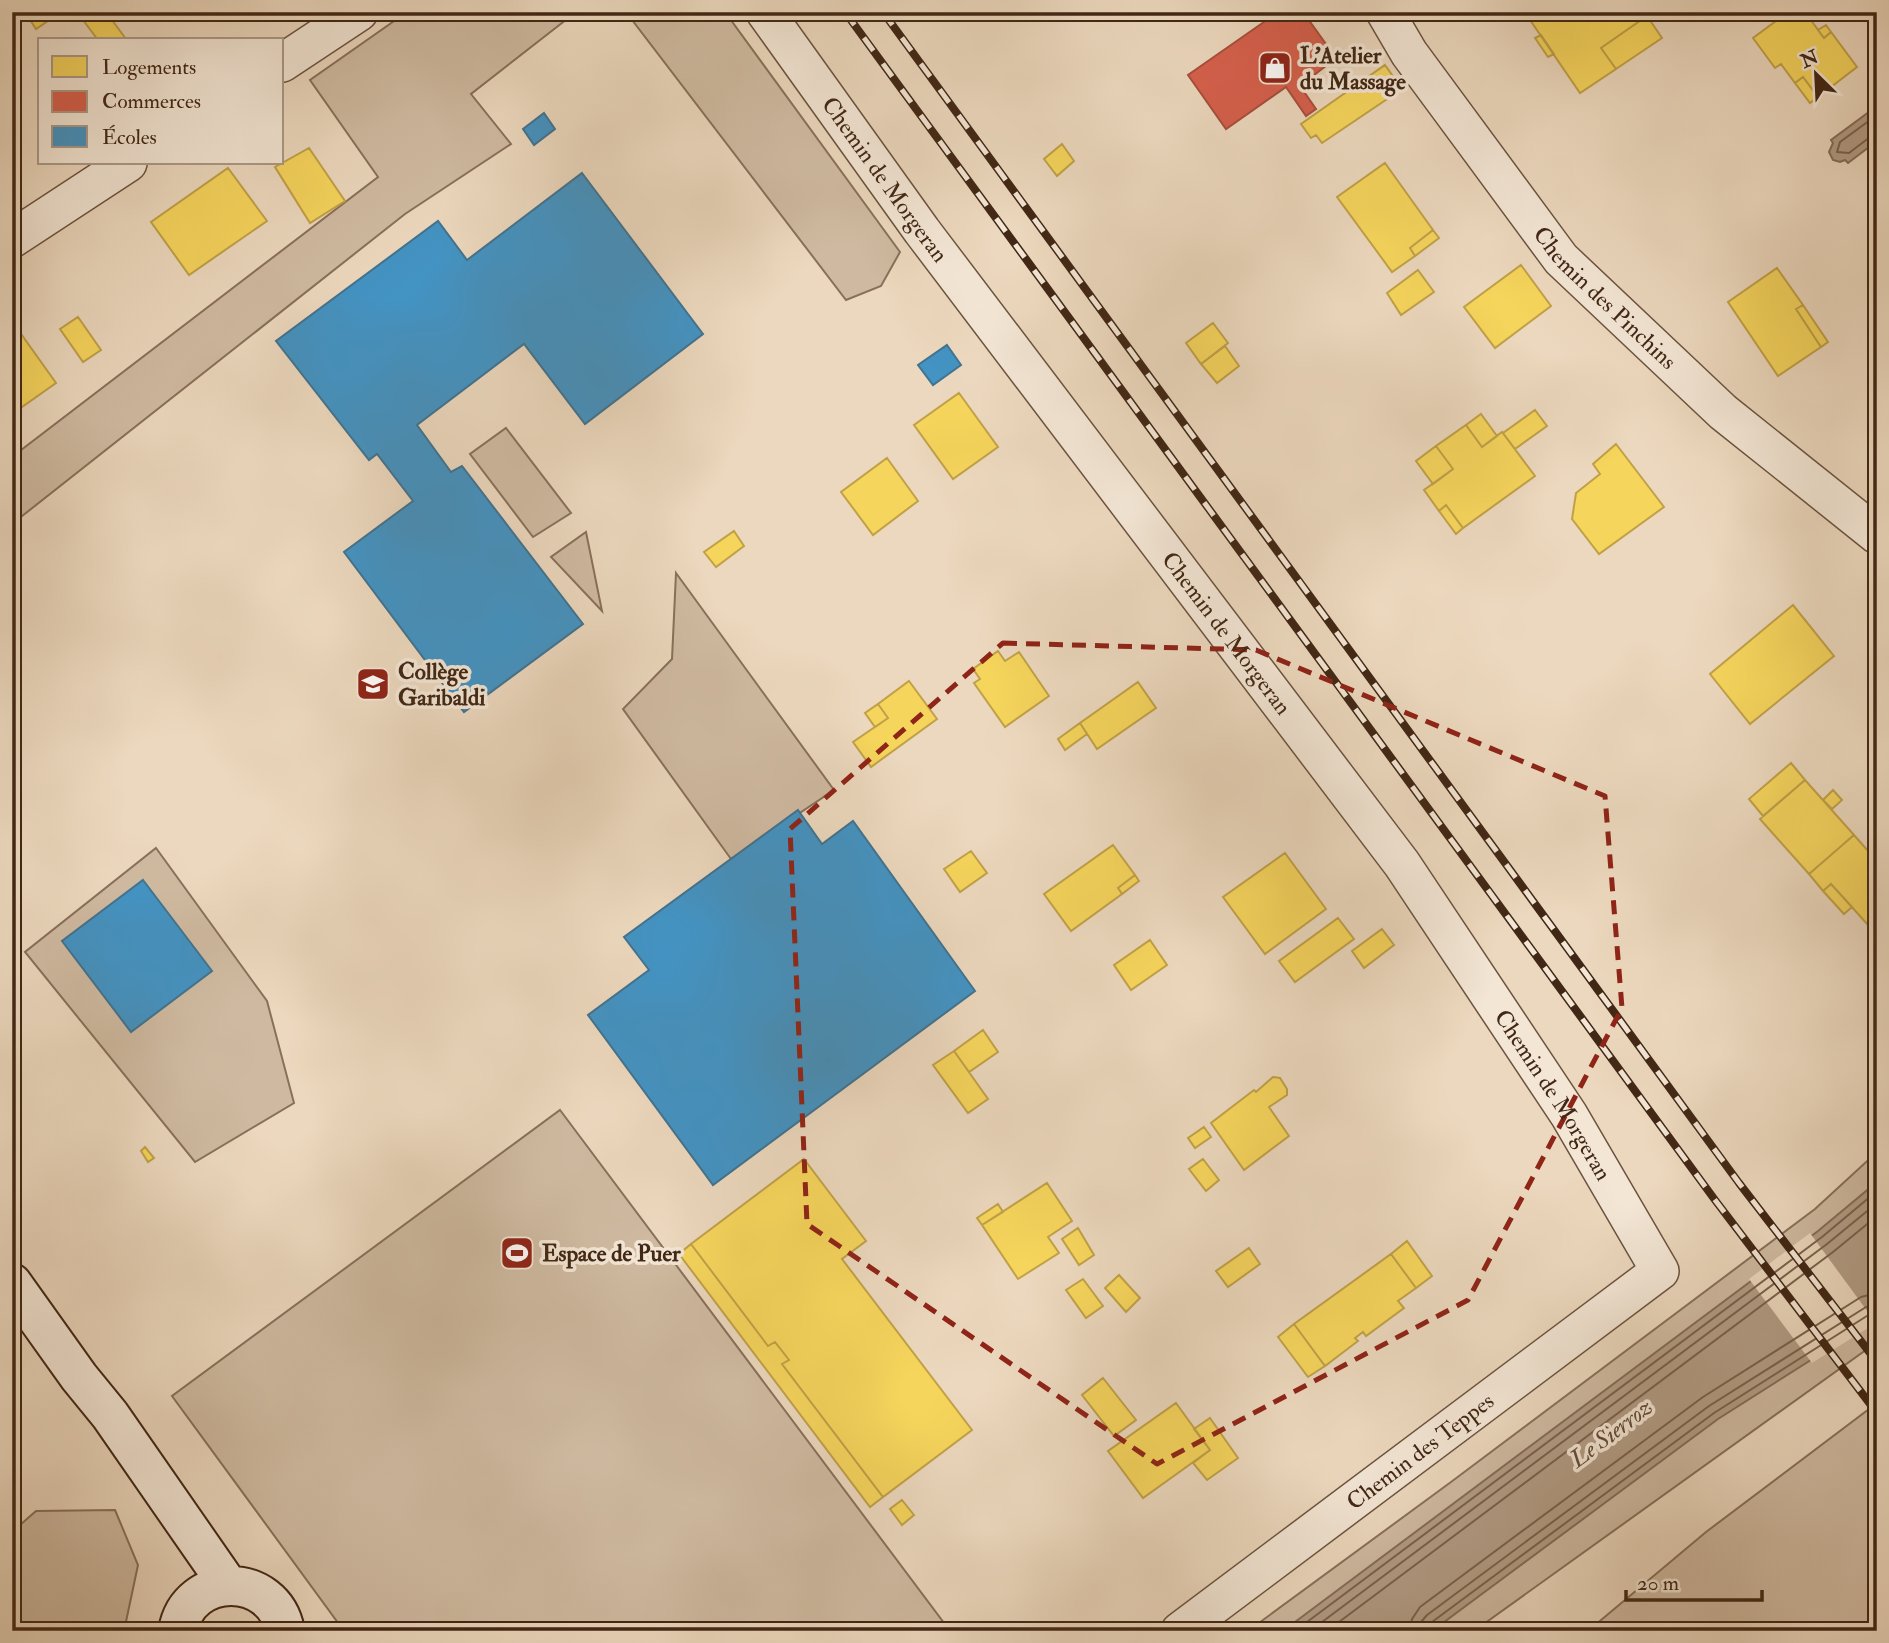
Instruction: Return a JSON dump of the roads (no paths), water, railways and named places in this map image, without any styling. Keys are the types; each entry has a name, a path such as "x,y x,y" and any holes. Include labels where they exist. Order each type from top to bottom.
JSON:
{"main road":[{"path":"12,1283 161,1488 201,1605 245,1587 261,1594 274,1605 285,1631"}],"street":[{"path":"284,61 359,12"},
{"name":"Chemin de Morgeran","path":"765,12 930,242 1402,864 1569,1115 1660,1271"},
{"name":"Chemin des Pinchins","path":"1385,12 1409,52 1561,259 1723,412 1877,535"},
{"path":"12,239 126,164"},
{"name":"Chemin des Teppes","path":"1180,1631 1660,1271"}],"water":[{"path":"1877,106 1877,141 1848,163 1845,160 1833,160 1829,152 1833,143 1831,140"},
{"name":"Le Sierroz","path":"1877,1182 1877,1318 1718,1419 1432,1631 1283,1631 1818,1231"}],"railway":[{"path":"845,12 1715,1200 1877,1413"},
{"path":"883,12 1739,1183 1877,1362"}],"place":[{"name":"L'Atelier du Massage","path":"1275,68"},
{"name":"Collège Garibaldi","path":"373,684"},
{"name":"Espace de Puer","path":"517,1253"}]}
